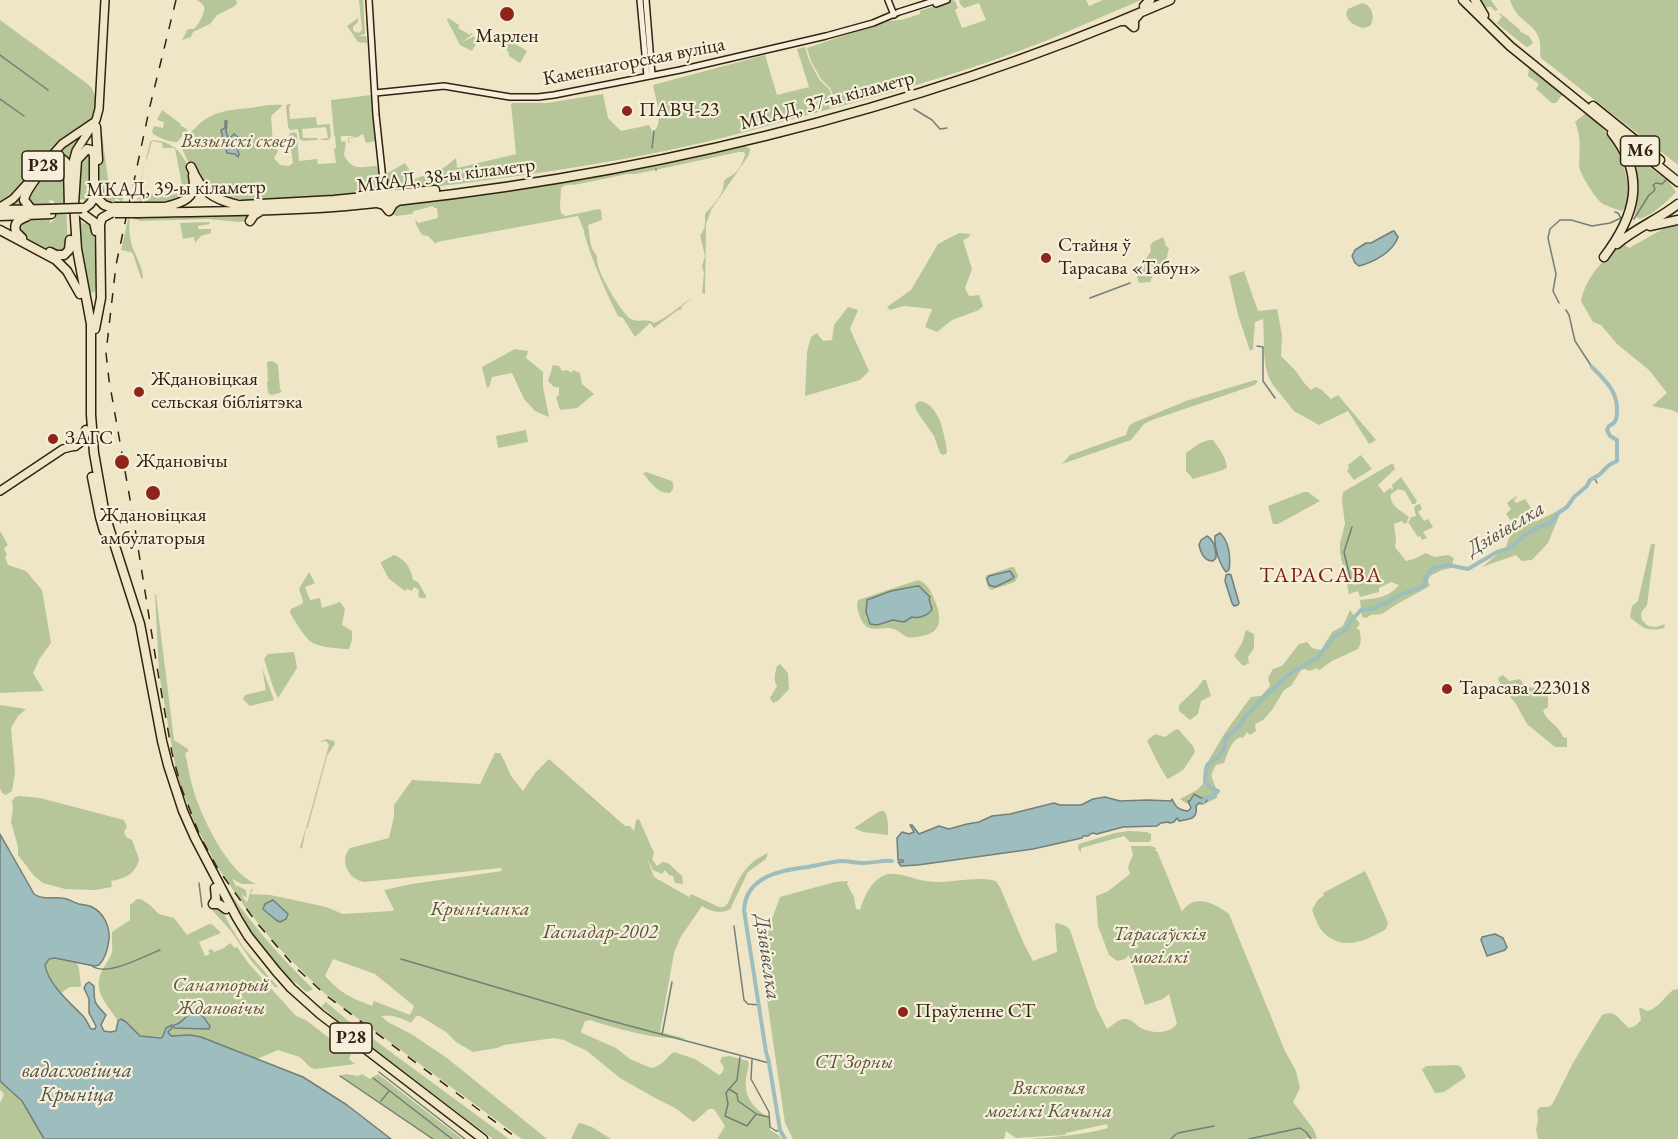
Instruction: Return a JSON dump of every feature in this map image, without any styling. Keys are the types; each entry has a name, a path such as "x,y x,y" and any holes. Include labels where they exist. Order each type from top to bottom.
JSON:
{"highway":[{"path":"976,71 1157,0"},
{"path":"976,71 1121,21 1129,22 1134,27 1134,20 1145,6 1170,0"},
{"name":"М6","path":"1461,0 1510,46 1678,182"},
{"name":"М6","path":"1470,0 1512,41 1678,175"},
{"path":"1475,0 1484,15"},
{"name":"МКАД, 37-ы кіламетр","path":"612,166 743,141 751,147 755,138 914,94 976,71"},
{"name":"МКАД, 37-ы кіламетр","path":"612,166 753,133 976,71"},
{"path":"1602,121 1621,144 1630,169 1633,190 1628,218 1604,257 1638,228 1678,204"},
{"name":"Р28","path":"91,346 101,298 100,224 102,218 113,210 102,204 98,196 96,124"},
{"name":"Р28","path":"83,211 94,198 94,154 87,148 77,160 74,189 76,249 86,320 85,406 89,454 100,517 134,620 163,766 181,819 215,888 216,897 213,904 219,904 226,909 243,937 264,964 303,1005 475,1139"},
{"name":"Р28","path":"61,158 66,162 69,178 70,240 69,250 64,255 59,256 20,237 15,225 30,212 24,200 25,194 54,160 61,158"},
{"name":"МКАД, 38-ы кіламетр","path":"282,206 374,200 612,166"},
{"path":"165,207 183,202 191,195 195,182 190,167 200,186 209,194 240,208"},
{"path":"383,180 387,190 398,197 389,211 384,205 374,200 381,192 383,180"},
{"name":"МКАД, 39-ы кіламетр","path":"0,208 50,212 282,206"},
{"name":"МКАД, 39-ы кіламетр","path":"139,210 165,207 240,208 248,215 250,221 262,210 282,206"},
{"path":"82,290 90,294 96,292 98,288 96,225 83,211"},
{"name":"МКАД, 39-ы кіламетр","path":"0,216 30,212"},
{"path":"1628,218 1630,226 1638,228"},
{"path":"1627,236 1648,226 1678,220"},
{"name":"Р28","path":"0,230 56,260 82,290"},
{"name":"Р28","path":"70,240 90,313 91,423 101,497 140,624 168,765 183,811 195,838 242,927 290,986 320,1014 483,1139"},
{"path":"75,446 85,438 86,430"},
{"path":"75,446 84,448 89,454"}],"main road":[{"name":"Р28","path":"77,160 81,147 103,110 107,0"},
{"path":"369,0 383,180"},
{"path":"640,0 649,76"},
{"path":"646,0 649,76"},
{"path":"888,0 894,15"},
{"name":"Каменнагорская вуліца","path":"377,93 444,86 510,97 538,97 649,76 836,34 937,0"},
{"name":"Каменнагорская вуліца","path":"894,15 947,0"},
{"name":"Р28","path":"69,178 76,151 96,124"},
{"name":"Р28","path":"0,208 18,195 62,144 96,124"},
{"path":"0,491 63,449 75,446"}],"green space":[{"path":"197,0 236,0 237,4 217,15 210,24 193,32 191,37 182,40 188,29 194,29 203,15 204,6"},
{"path":"359,0 363,0 365,34 358,36 366,36 367,43 358,42 347,26 358,18 353,31 359,33 362,30"},
{"path":"952,0 958,8 955,10 962,28 986,20 979,3 964,8 959,0 1086,0 1089,6 1103,0 1141,0 1048,40 996,59 918,85 838,107 830,88 821,79 811,61 807,48 887,21 901,20 920,14 920,11"},
{"path":"1477,0 1491,0 1498,10 1487,7 1485,10 1490,17 1497,23 1502,17 1500,13 1521,32 1529,36 1533,43 1528,47 1525,46 1489,17"},
{"path":"1510,0 1678,0 1678,165 1541,58 1539,37 1516,12"},
{"path":"1362,3 1371,9 1373,15 1370,26 1363,28 1352,23 1346,13 1348,9"},
{"path":"448,18 459,25 458,28 470,35 473,34 461,43 474,36 476,44 472,51 460,45"},
{"path":"0,20 85,82 91,87 97,99 95,115 92,119 69,137 17,194 0,205"},
{"path":"504,37 527,51 520,63 509,56 508,51 499,45"},
{"path":"805,47 819,79 829,89 837,107 704,142 593,164 393,192 386,186 384,175 405,163 415,179 445,167 456,158 457,168 516,154 511,104 513,103 547,103 603,94 608,118 621,131 649,125 653,132 657,128 659,117 653,85 765,55 777,95 809,87 797,49"},
{"path":"1529,66 1563,94 1556,103 1552,103 1536,89 1539,84 1528,76"},
{"name":"Вязынскі сквер","path":"373,96 375,141 366,143 363,134 349,138 352,143 348,142 348,138 355,136 341,136 341,142 346,142 344,155 350,164 357,167 376,166 379,169 380,185 377,192 238,202 214,196 192,170 182,149 182,143 197,126 211,116 266,105 283,105 271,116 273,145 278,151 274,158 280,165 289,166 293,163 289,134 294,132 297,134 299,161 317,159 318,164 336,163 331,100"},
{"path":"288,104 291,106 289,107 290,119 316,117 317,125 330,124 331,137 328,140 320,139 328,138 326,127 302,129 303,138 318,138 317,140 300,140 298,129 290,130 288,127 286,106"},
{"path":"162,110 181,124 180,127 188,130 177,142 163,139 152,132 154,126 163,128 164,122 157,120"},
{"path":"1586,113 1610,137 1618,153 1626,175 1629,197 1622,211 1600,202 1588,186 1579,168 1580,148 1575,122"},
{"path":"90,126 70,166 60,156 24,191 26,206 3,207 65,144"},
{"path":"102,134 110,194 124,194 122,202 115,199 114,204 107,204 99,196 98,136"},
{"path":"153,140 164,142 173,147 181,154 191,174 190,193 175,203 142,204 140,199 137,200 145,161 140,190 163,197 183,190 175,149 163,148 162,143 152,141 146,159 150,142"},
{"path":"744,145 750,149 749,155 711,210 706,224 705,294 702,293 704,273 702,266 705,256 700,235 704,228 705,214 720,195 724,181 740,167 744,152 561,188 561,213 565,216 601,210 602,220 588,225 591,245 607,286 627,316 637,321 654,323 665,318 693,297 681,307 682,309 654,328 650,323 635,337 623,318 618,316 608,295 578,216 436,244 428,236 422,235 415,219 418,223 438,218 437,208 433,206 414,211 412,214 396,216 392,213 392,209 401,204 448,200 570,181"},
{"path":"1627,150 1669,182 1676,192 1654,212 1639,219 1635,215 1639,189"},
{"path":"85,151 92,151 93,195 84,205 84,199 80,200 77,210 82,222 85,224 86,218 94,224 96,287 92,293 87,290 78,238 75,201 79,166"},
{"path":"64,161 68,244 66,251 54,253 21,237 16,229 26,218 50,218 50,223 55,219 54,201 49,200 50,206 32,206 26,196 52,162"},
{"path":"132,202 130,235 143,279 133,254 121,250"},
{"path":"246,214 248,217 246,221 239,222 208,219 140,221 133,219 133,217"},
{"path":"209,222 210,224 198,226 198,229 211,229 211,233 201,236 195,243 194,237 183,239 180,223"},
{"path":"1678,223 1678,413 1652,406 1667,393 1649,370 1617,344 1601,325 1593,322 1581,301 1591,276 1622,243 1629,248 1672,224"},
{"path":"959,233 970,234 963,240 972,269 965,288 969,296 979,295 983,306 979,310 952,320 937,332 925,327 932,309 904,306 890,310 887,307 911,290 938,244"},
{"path":"1163,237 1169,248 1164,268 1155,271 1150,282 1139,283 1137,277 1151,251 1150,246"},
{"path":"1244,271 1258,311 1277,309 1282,335 1281,356 1311,390 1316,387 1331,399 1338,395 1376,440 1369,444 1348,411 1319,425 1294,411 1273,385 1265,362 1263,319 1255,322 1253,349 1250,351 1238,315 1229,276"},
{"path":"848,307 858,310 850,329 869,371 860,380 805,396 807,352 811,337 817,333 823,341 832,340 834,325"},
{"path":"515,349 528,351 526,358 543,372 543,387 549,417 535,411 524,399 512,373 492,377 487,388 482,367"},
{"path":"272,361 278,365 282,392 272,395 268,393 267,362"},
{"path":"553,365 559,366 562,371 567,370 572,373 573,370 580,373 582,384 594,394 577,408 560,410 556,397 559,395 559,387 554,387 548,381"},
{"path":"1258,381 1255,385 1152,420 1144,424 1131,440 1062,464 1070,455 1126,435 1129,426 1133,423 1186,401"},
{"path":"919,401 932,408 940,421 946,454 940,453 934,436 916,410 915,405"},
{"path":"526,430 528,442 498,448 496,436"},
{"path":"1213,440 1220,450 1227,468 1193,479 1186,471 1186,453 1200,443"},
{"path":"1361,455 1372,469 1354,480 1347,471 1348,465"},
{"path":"1391,464 1395,469 1378,485 1384,493 1390,488 1393,490 1392,485 1401,477 1417,501 1412,504 1405,491 1398,489 1391,494 1392,502 1409,517 1407,521 1409,522 1411,517 1416,516 1414,508 1420,504 1422,509 1418,512 1424,521 1428,519 1433,527 1423,532 1427,538 1422,540 1408,522 1404,524 1402,521 1394,524 1395,547 1406,561 1426,553 1434,557 1448,555 1454,558 1451,568 1430,576 1428,581 1430,586 1382,614 1366,618 1362,617 1360,600 1386,595 1399,585 1391,582 1379,588 1379,592 1360,597 1358,591 1349,594 1340,552 1345,524 1343,492"},
{"path":"643,473 672,481 671,492 666,493 651,484"},
{"path":"1308,492 1320,501 1278,524 1273,524 1268,506"},
{"path":"1516,496 1514,500 1516,503 1525,499 1531,508 1512,522 1506,514 1511,509 1507,503"},
{"path":"1562,509 1548,543 1532,560 1522,561 1516,555 1482,567 1506,547 1514,530 1528,521 1537,521"},
{"path":"0,531 8,545 4,548 8,565 26,571 42,590 51,643 33,673 44,691 0,693"},
{"path":"1651,544 1655,544 1647,605 1641,613 1642,620 1648,626 1656,627 1665,624 1664,628 1653,630 1642,626 1630,617 1632,606 1638,601"},
{"path":"394,555 407,564 413,580 418,582 426,598 418,596 419,590 414,587 412,591 407,589 405,591 389,579 381,562"},
{"path":"1012,567 1018,576 1015,582 991,590 988,587 985,577 987,575"},
{"path":"309,572 315,583 305,587 310,600 320,598 322,608 340,602 345,609 342,625 352,631 349,649 313,643 304,635 290,613 291,609 302,604 299,589"},
{"path":"918,580 927,585 932,595 939,613 939,624 929,634 913,637 891,628 867,627 860,617 858,600","holes":["919,586 932,606 928,614 912,617 904,622 892,620 877,625 870,624 866,616 891,591"]},
{"path":"155,594 174,740 188,749 185,753 192,785 201,811 216,841 235,868 245,878 256,884 242,884 232,879 238,890 236,885 246,890 247,898 241,894 247,903 251,889 262,888 253,889 250,894 285,898 326,907 343,914 392,911 394,910 384,890 502,871 501,868 364,882 354,877 345,864 350,848 389,838 394,805 412,780 480,784 495,753 500,753 511,776 523,791 535,773 549,759 625,826 630,826 634,831 636,820 639,819 654,853 652,859 657,866 662,862 668,863 682,876 683,884 675,883 673,876 665,870 662,874 653,870 647,858 654,877 689,897 691,894 719,907 724,907 747,868 768,853 766,859 748,872 731,909 716,912 702,906 680,938 674,953 660,1032 687,1039 638,1033 590,1020 585,1021 581,1031 616,1048 630,1059 651,1068 661,1064 674,1052 695,1059 719,1075 724,1068 720,1061 722,1057 730,1056 748,1061 746,1087 749,1098 755,1107 770,1119 770,1130 781,1139 717,1139 725,1126 714,1109 709,1109 694,1122 675,1108 620,1078 587,1051 564,1040 554,1038 473,1052 420,1016 416,1016 411,1023 396,1017 381,1016 447,1058 547,1139 522,1139 330,998 276,945 245,907 218,868 194,822 177,775 159,673","holes":["333,959 375,974 414,1006 410,1015 374,1001 372,1006 357,1000 341,991 325,976"]},
{"path":"1350,610 1360,624 1356,629 1359,629 1361,637 1358,649 1332,661 1318,671 1318,668 1309,671 1301,670 1291,686 1284,690 1272,710 1263,720 1255,724 1256,731 1250,735 1247,732 1243,738 1237,739 1230,748 1224,763 1216,765 1212,776 1217,798 1194,805 1180,799 1203,784 1204,768 1226,731 1251,697 1261,696 1270,686 1268,678 1273,669 1282,666 1299,644 1307,642 1312,648 1321,650 1332,632 1343,626"},
{"path":"1246,630 1254,634 1254,648 1248,657 1249,663 1243,666 1234,656 1242,643"},
{"path":"294,652 297,668 278,698 264,659 268,654"},
{"path":"780,664 788,673 789,689 773,703 770,698 777,686 775,674"},
{"path":"262,668 274,700 250,706 243,699 245,695 266,690"},
{"path":"1503,675 1509,681 1520,679 1526,687 1548,686 1548,708 1543,711 1563,737 1567,738 1567,747 1555,747 1527,724 1516,704 1500,684 1498,678"},
{"path":"1203,680 1206,680 1211,696 1201,701 1198,714 1190,720 1179,711 1179,705"},
{"path":"0,705 26,709 18,716 11,728 15,772 12,791 6,795 0,788"},
{"path":"1178,729 1193,746 1195,752 1183,770 1168,779 1147,741 1154,735 1165,737"},
{"path":"327,739 334,741 335,744 327,756 302,849 300,847 329,745 326,741 319,742"},
{"path":"15,797 40,798 124,820 127,827 124,832 126,837 132,840 139,859 135,868 125,877 111,881 112,887 95,890 65,889 43,883 34,876 18,855 11,822 12,801"},
{"path":"880,811 884,811 887,817 888,835 863,832 854,828"},
{"path":"1129,831 1147,832 1151,834 1151,840 1149,842 1130,842 1124,836 1081,848 1081,853 1078,848 1079,844"},
{"path":"1131,846 1156,848 1155,851 1157,851 1182,912 1187,906 1198,901 1217,906 1229,914 1285,1051 1296,1071 1300,1088 1293,1102 1314,1130 1317,1139 1028,1139 1058,1136 1088,1132 1108,1128 1107,1124 1065,1135 1016,1138 1006,1131 1004,1139 793,1139 785,1123 760,952 780,897 835,882 848,881 856,909 860,910 873,884 877,879 888,874 934,882 978,879 996,881 1033,961 1057,952 1055,924 1066,926 1070,930 1096,1007 1107,1029 1127,1019 1145,1030 1165,1031 1177,1024 1169,994 1163,999 1145,1005 1129,955 1117,961 1109,955 1098,926 1096,896 1107,892 1130,874 1128,867 1133,855"},
{"path":"215,871 261,933 313,989 307,992 290,980 251,934"},
{"path":"1365,871 1388,923 1386,929 1362,940 1338,942 1321,930 1312,910 1324,895 1323,893"},
{"name":"Санаторый Ждановічы","path":"137,899 150,905 159,914 174,918 187,935 209,924 213,925 221,933 199,942 205,956 210,954 208,951 212,949 214,952 230,943 235,948 237,947 249,964 296,1016 306,1020 351,1055 349,1059 355,1064 315,1069 300,1057 278,1050 257,1059 197,1036 142,1037 121,1019 118,1021 102,996 100,977 112,952 112,932 130,920 130,905"},
{"path":"211,906 220,907 244,948 278,987 275,987 252,962"},
{"path":"55,958 76,962 81,986 70,987 61,993 45,968 47,961"},
{"path":"1678,989 1678,1139 1538,1139 1537,1111 1540,1107 1552,1105 1573,1063 1602,1015 1614,1014 1629,1028 1635,1026 1641,1020 1639,1008 1648,1011 1673,990"},
{"path":"326,1002 509,1139 493,1139 340,1024 321,1007"},
{"path":"1457,1065 1461,1067 1466,1077 1444,1092 1435,1093 1422,1070 1426,1066"},
{"path":"346,1074 358,1076 362,1074 370,1079 378,1074 462,1139 433,1139 340,1076"},
{"path":"0,1081 20,1099 44,1139 0,1139 0,1103 4,1094 0,1090"},
{"path":"580,1123 592,1127 611,1139 571,1139"}],"water":[{"path":"225,121 227,121 226,132 229,139 234,134 239,138 236,145 238,157 227,153 221,130 225,128"},
{"path":"1393,231 1398,237 1387,252 1365,264 1359,266 1355,263 1352,256 1355,250"},
{"path":"1220,533 1229,550 1229,570 1226,572 1219,560 1215,545 1215,536"},
{"path":"1207,536 1215,549 1216,558 1213,561 1205,558 1199,545 1201,540"},
{"path":"1010,571 1014,577 1012,579 995,587 989,585 987,579 989,576"},
{"path":"1229,574 1239,603 1234,606 1225,581 1226,575"},
{"path":"919,586 930,597 932,609 929,613 921,617 912,617 904,622 893,620 877,625 870,624 866,612 867,600 891,591"},
{"path":"1194,794 1201,798 1205,797 1207,801 1196,806 1196,814 1189,819 1179,821 1177,818 1174,822 1161,823 1157,826 1123,827 1033,849 918,865 901,866 898,862 903,862 903,860 898,860 897,838 902,832 909,834 914,832 910,825 919,834 939,826 949,829 979,822 992,816 1054,803 1081,805 1093,799 1105,797 1120,801 1171,801 1172,799 1178,808 1188,811 1191,808 1188,801"},
{"name":"вадасховішча Крыніца","path":"0,834 34,894 44,898 66,899 90,906 100,913 105,921 109,942 105,957 99,965 55,958 49,959 45,965 55,986 91,1029 95,1029 96,1026 89,1013 89,999 84,988 89,982 94,986 94,996 99,1008 106,1015 101,1025 104,1031 116,1031 118,1021 121,1019 140,1036 161,1038 166,1028 172,1025 168,1032 171,1036 201,1037 303,1077 347,1105 391,1139 44,1139 22,1101 0,1081"},
{"path":"273,900 288,914 286,919 280,922 263,909 265,904"},
{"path":"1495,934 1503,938 1507,947 1505,950 1487,956 1482,937"},
{"path":"193,1012 203,1017 210,1026 209,1029 174,1028 174,1025"}],"waterway":[{"path":"0,55 48,90"},
{"path":"0,99 24,116"},
{"path":"914,109 932,120 940,129 947,128"},
{"path":"652,148 654,131"},
{"name":"Дзівівелка","path":"1634,219 1655,189 1653,185 1662,184 1666,180"},
{"name":"Дзівівелка","path":"1559,303 1553,291 1556,274 1548,238 1550,229 1560,220 1571,220 1592,226 1610,223 1621,218 1615,212"},
{"path":"1090,298 1130,283"},
{"name":"Дзівівелка","path":"1566,310 1575,341 1592,367"},
{"path":"1257,346 1263,347 1263,381 1275,398"},
{"name":"Дзівівелка","path":"1205,778 1207,765 1221,754 1226,738 1245,717 1292,672 1317,658 1335,636 1347,629 1361,610 1376,608 1378,605 1424,586 1426,577 1433,568 1448,565 1468,569 1497,552 1511,548 1525,535 1538,527 1551,523 1558,513 1587,486 1590,480 1617,461 1617,440 1610,436 1607,430 1616,418 1617,404 1613,392 1592,367"},
{"name":"Дзівівелка","path":"1594,477 1597,483"},
{"path":"1351,581 1344,552 1352,527"},
{"name":"Дзівівелка","path":"1203,802 1205,797 1213,797 1218,791 1211,788 1205,781"},
{"name":"Дзівівелка","path":"785,1139 780,1130 766,1052 744,910 746,899 758,882 787,870 841,861 864,863 892,861"},
{"path":"199,883 202,907"},
{"path":"734,926 744,1000 748,1004 759,1005"},
{"path":"91,965 97,968 114,968 160,950"},
{"path":"401,959 604,1019 769,1063"},
{"path":"662,1035 672,982"},
{"path":"740,1057 737,1080 726,1093 728,1104 725,1116 747,1126 756,1114 769,1117"},
{"path":"752,1060 751,1079 769,1112 770,1127 776,1131 780,1130"},
{"path":"379,1072 465,1139"},
{"path":"340,1076 433,1139"},
{"path":"373,1078 452,1139"},
{"path":"729,1089 737,1094 738,1101 755,1113"},
{"path":"381,1101 389,1091"},
{"path":"1171,1139 1178,1133 1214,1126"},
{"path":"1249,1139 1300,1128 1311,1139"}],"railway":[{"path":"176,0 150,106 116,265 106,353 157,667 172,753 181,787 200,836 218,869 256,922 295,967 328,997 518,1139"}],"place":[{"name":"Марлен","path":"507,14"},
{"name":"ПАВЧ-23","path":"627,111"},
{"name":"Стайня ў Тарасава «Табун»","path":"1046,258"},
{"name":"Ждановіцкая сельская бібліятэка","path":"139,392"},
{"name":"ЗАГС","path":"53,439"},
{"name":"Ждановічы","path":"122,462"},
{"name":"Ждановіцкая амбулаторыя","path":"153,493"},
{"name":"Тарасава 223018","path":"1447,689"},
{"name":"Праўленне СТ","path":"903,1012"}],"district":[{"name":"ТАРАСАВА","path":"1321,576"}],"park label":[{"name":"Крынічанка","path":"480,910"},
{"name":"Гаспадар-2002","path":"600,933"},
{"name":"Тарасаўскія могілкі","path":"1160,946"},
{"name":"СТ Зорны","path":"854,1063"},
{"name":"Вясковыя могілкі Качына","path":"1049,1100"}]}
